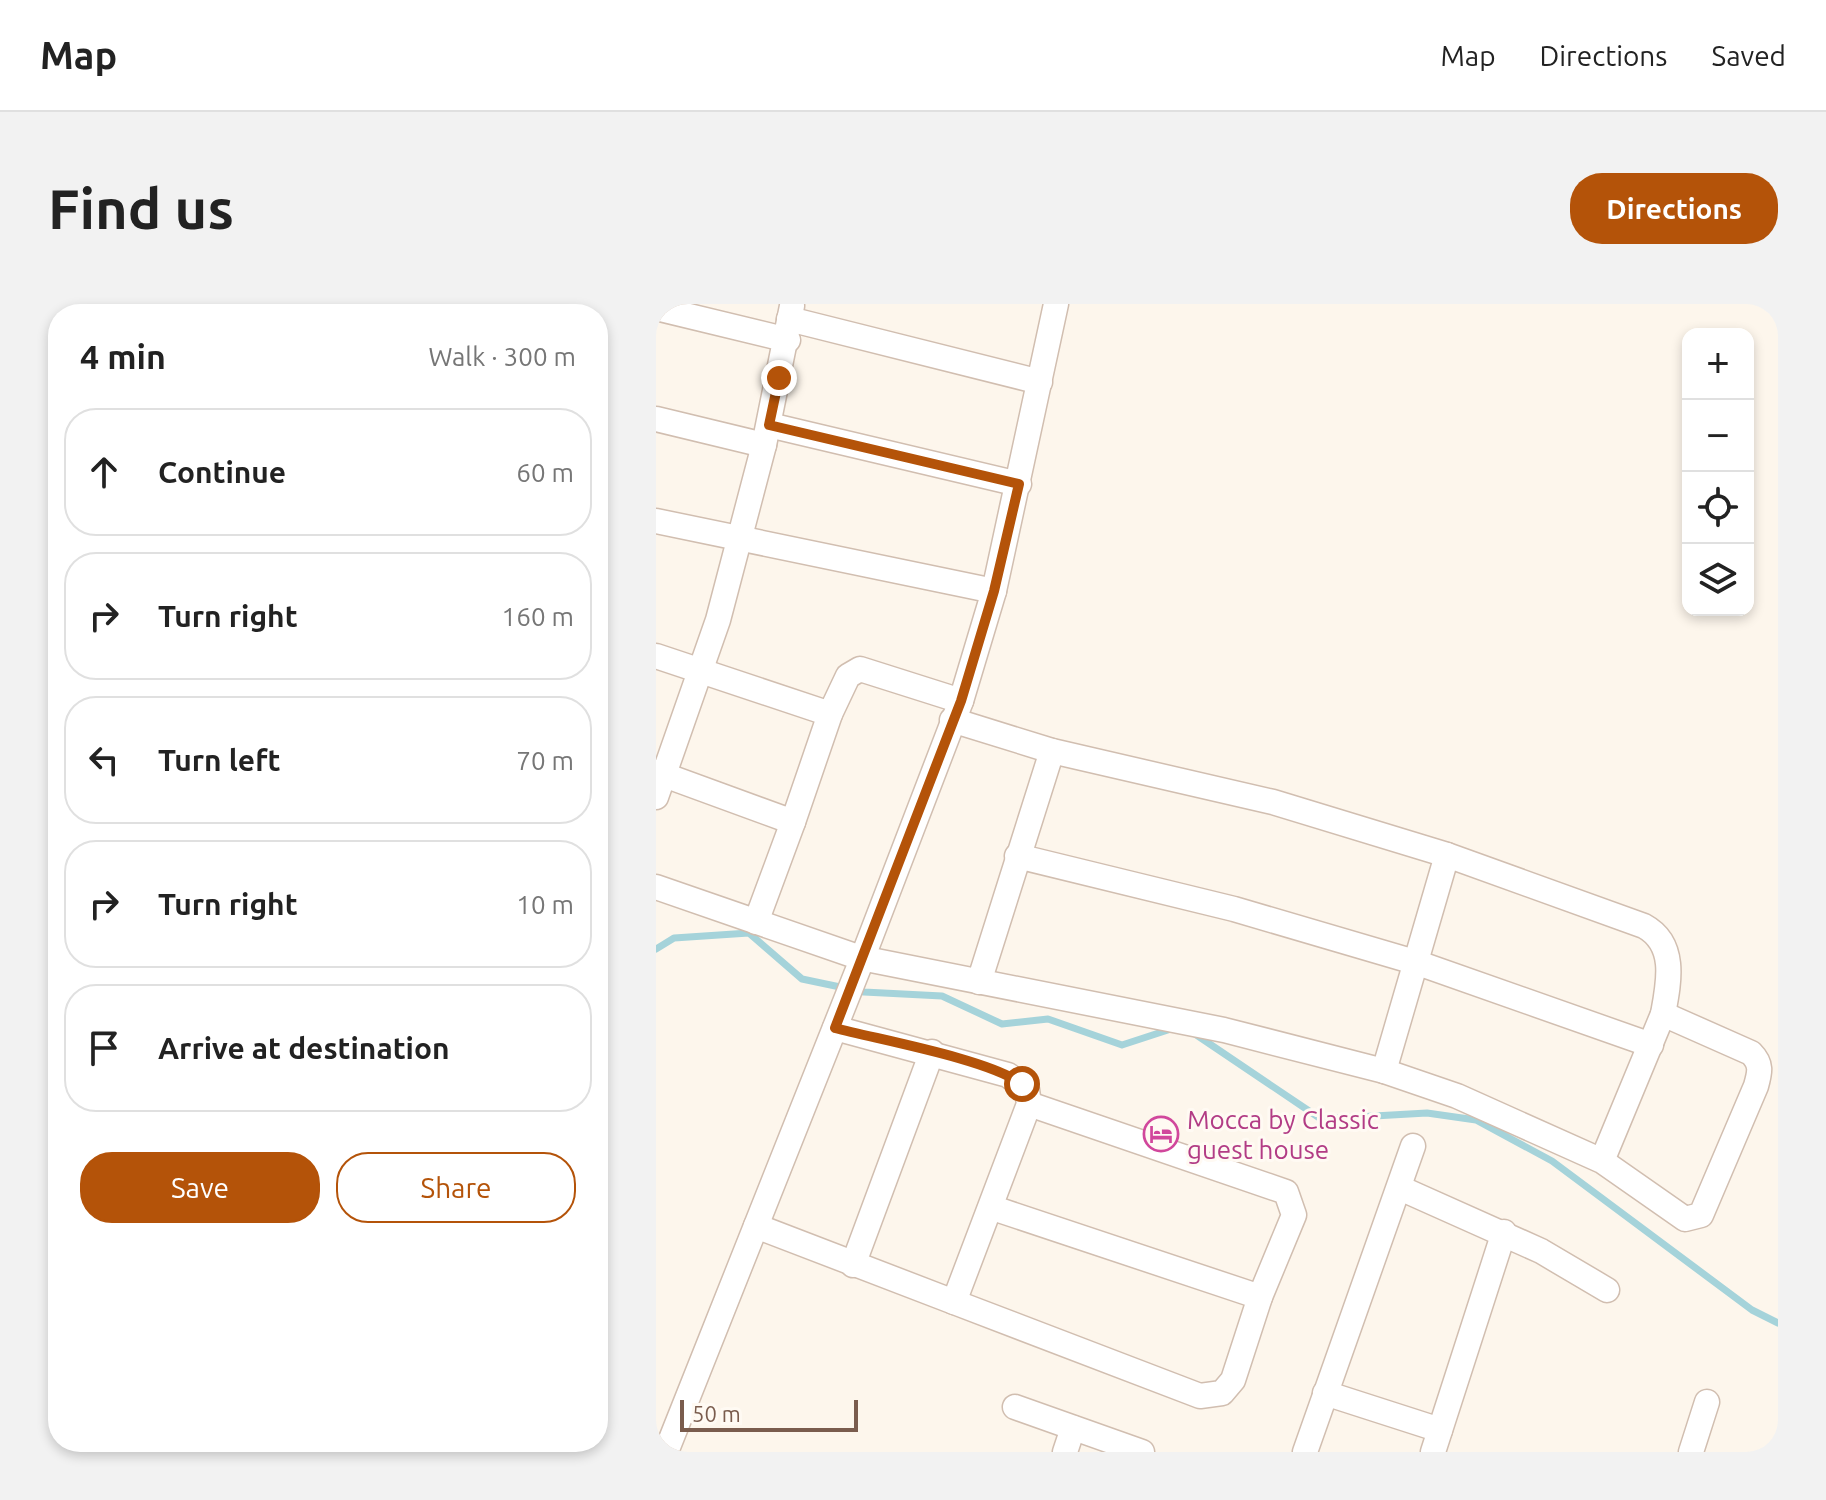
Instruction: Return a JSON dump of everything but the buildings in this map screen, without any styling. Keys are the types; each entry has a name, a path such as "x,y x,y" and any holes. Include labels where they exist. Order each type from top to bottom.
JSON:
{"street":[{"path":"666,1452 837,1023 957,710 994,591 1056,304"},
{"path":"656,308 790,321 1040,382"},
{"path":"790,321 742,537 701,670 659,781 793,822"},
{"path":"656,419 766,435 1019,484"},
{"path":"656,521 994,591"},
{"path":"656,656 830,714"},
{"path":"756,922 830,714 848,676 860,669 1052,751 1273,802 1447,855 1654,932 1669,963 1663,1014 1602,1161"},
{"path":"979,982 1052,751"},
{"path":"1384,1071 1447,855"},
{"path":"1017,856 1234,909 1418,963 1651,1045"},
{"path":"656,887 860,963 979,982 1224,1030 1384,1071 1457,1096 1602,1161 1679,1216 1695,1219 1701,1215 1756,1086 1760,1066 1751,1053 1663,1014"},
{"path":"837,1023 1008,1075 1027,1090 1029,1104 993,1208 954,1302"},
{"path":"853,1265 932,1052"},
{"path":"756,1226 1210,1397 1222,1393 1233,1380 1260,1297 1294,1215 1286,1192 1029,1104"},
{"path":"1305,1452 1365,1273 1400,1188 1413,1146"},
{"path":"1400,1188 1504,1232 1607,1290"},
{"path":"993,1208 1260,1297"},
{"path":"1325,1393 1437,1441 1504,1232"},
{"path":"1691,1452 1707,1402"},
{"path":"1015,1407 1142,1452"},
{"path":"1065,1452 1073,1428"}],"waterway":[{"path":"656,949 674,938 749,933 802,979 864,992 942,996 1002,1024 1048,1019 1122,1045 1174,1028"},
{"path":"1192,1032 1321,1119 1427,1113 1476,1120 1552,1161 1752,1310 1778,1323"}],"place":[{"name":"Mocca by Classic guest house","path":"1161,1134"}],"route":[{"path":"779,378 769,425 1019,484 994,591 961,701 835,1028 932,1052 1008,1075 1022,1084"}]}
